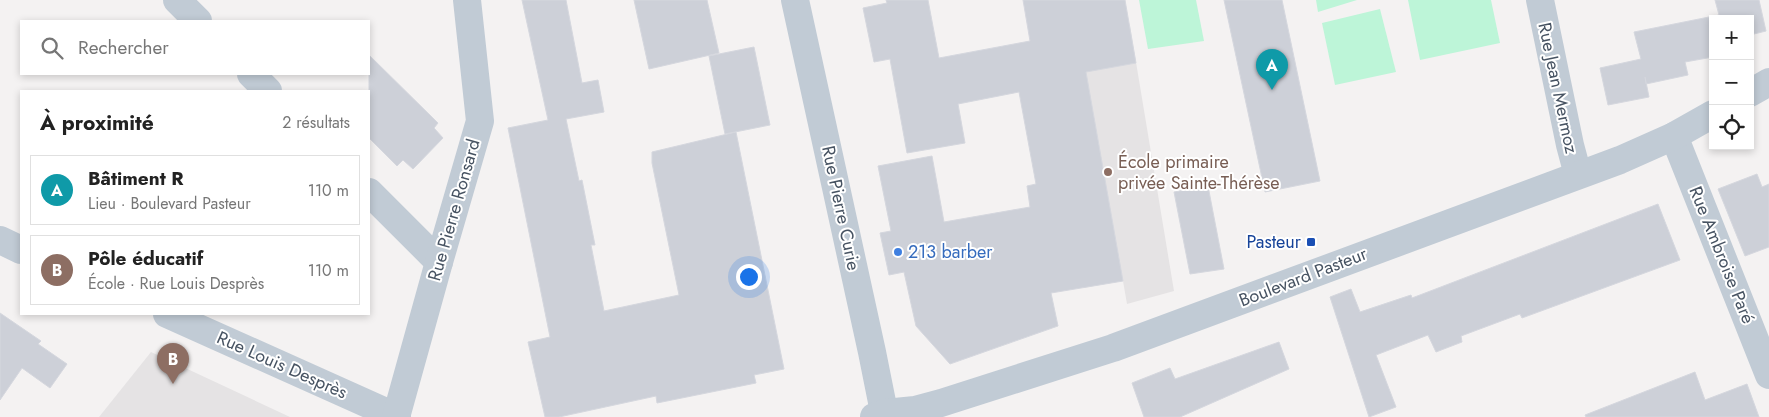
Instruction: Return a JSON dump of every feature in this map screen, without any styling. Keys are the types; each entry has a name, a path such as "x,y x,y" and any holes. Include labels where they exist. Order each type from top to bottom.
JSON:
{"street":[{"path":"177,0 197,20"},
{"name":"Rue Pierre Ronsard","path":"396,417 438,262 480,121 467,0"},
{"name":"Rue Pierre Curie","path":"795,0 882,416"},
{"name":"Rue Jean Mermoz","path":"1540,0 1578,175"},
{"path":"252,75 267,90"},
{"path":"1754,91 1769,82"},
{"name":"Boulevard Pasteur","path":"882,416 941,403 1113,348 1620,160 1674,136 1709,116"},
{"name":"Rue Ambroise Paré","path":"1674,136 1769,375"},
{"path":"370,193 438,262"},
{"path":"0,240 20,250"},
{"name":"Rue Louis Desprès","path":"169,315 396,417"}],"shaded area":[{"name":"École primaire privée Sainte-Thérèse","path":"1130,26 1174,291 1127,304 1123,281 1083,288 1039,42"},
{"path":"151,352 290,417 99,417"}],"green space":[{"path":"1139,0 1196,0 1204,41 1148,49"},
{"path":"1316,0 1357,0 1318,12"},
{"path":"1408,0 1491,0 1500,43 1420,60"},
{"path":"1380,9 1396,72 1335,85 1322,23"}],"building":[{"path":"522,0 566,0 582,83 598,80 604,112 566,119 579,181 582,180 595,245 591,245 604,311 679,295 652,163 652,152 736,132 784,369 754,375 756,383 657,403 656,396 559,417 545,417 528,342 550,337 508,128 548,120"},
{"path":"634,0 707,0 719,53 649,69"},
{"path":"886,0 928,0 939,58 1030,41 1023,0 1125,0 1136,63 1086,72 1123,281 1051,293 1058,326 950,364 916,326 904,272 889,275 880,233 891,231 878,166 932,156 944,222 1030,207 1027,186 1036,184 1019,92 958,104 965,143 907,153 890,59 874,62 863,8 887,3"},
{"path":"1224,0 1282,0 1320,181 1265,192"},
{"path":"1715,0 1759,0 1766,31 1754,34 1754,15 1719,15"},
{"path":"1709,17 1709,58 1685,62 1688,75 1646,84 1649,97 1608,105 1600,68 1641,59 1634,32"},
{"path":"754,47 770,125 725,134 709,56"},
{"path":"370,56 438,123 434,128 443,138 413,169 403,160 397,166 370,139"},
{"path":"1757,174 1762,187 1769,184 1769,247 1745,256 1718,189"},
{"path":"1208,186 1224,269 1190,274 1174,192"},
{"path":"1658,204 1680,260 1522,318 1520,314 1461,336 1462,342 1436,352 1428,335 1376,355 1396,407 1369,417 1330,297 1351,289 1360,312 1411,295 1412,298"},
{"path":"0,313 41,341 38,344 67,364 50,388 22,368 0,400"},
{"path":"1279,342 1289,369 1180,417 1144,417 1132,383 1170,368 1175,379"},
{"path":"1695,372 1705,400 1747,384 1759,417 1586,417 1585,415"}],"place":[{"name":"Bâtiment R","path":"1272,90"},
{"name":"École primaire privée Sainte-Thérèse","path":"1108,172"},
{"name":"Pasteur","path":"1311,242"},
{"name":"213 barber","path":"898,252"},
{"name":"Pôle éducatif","path":"173,384"}]}
